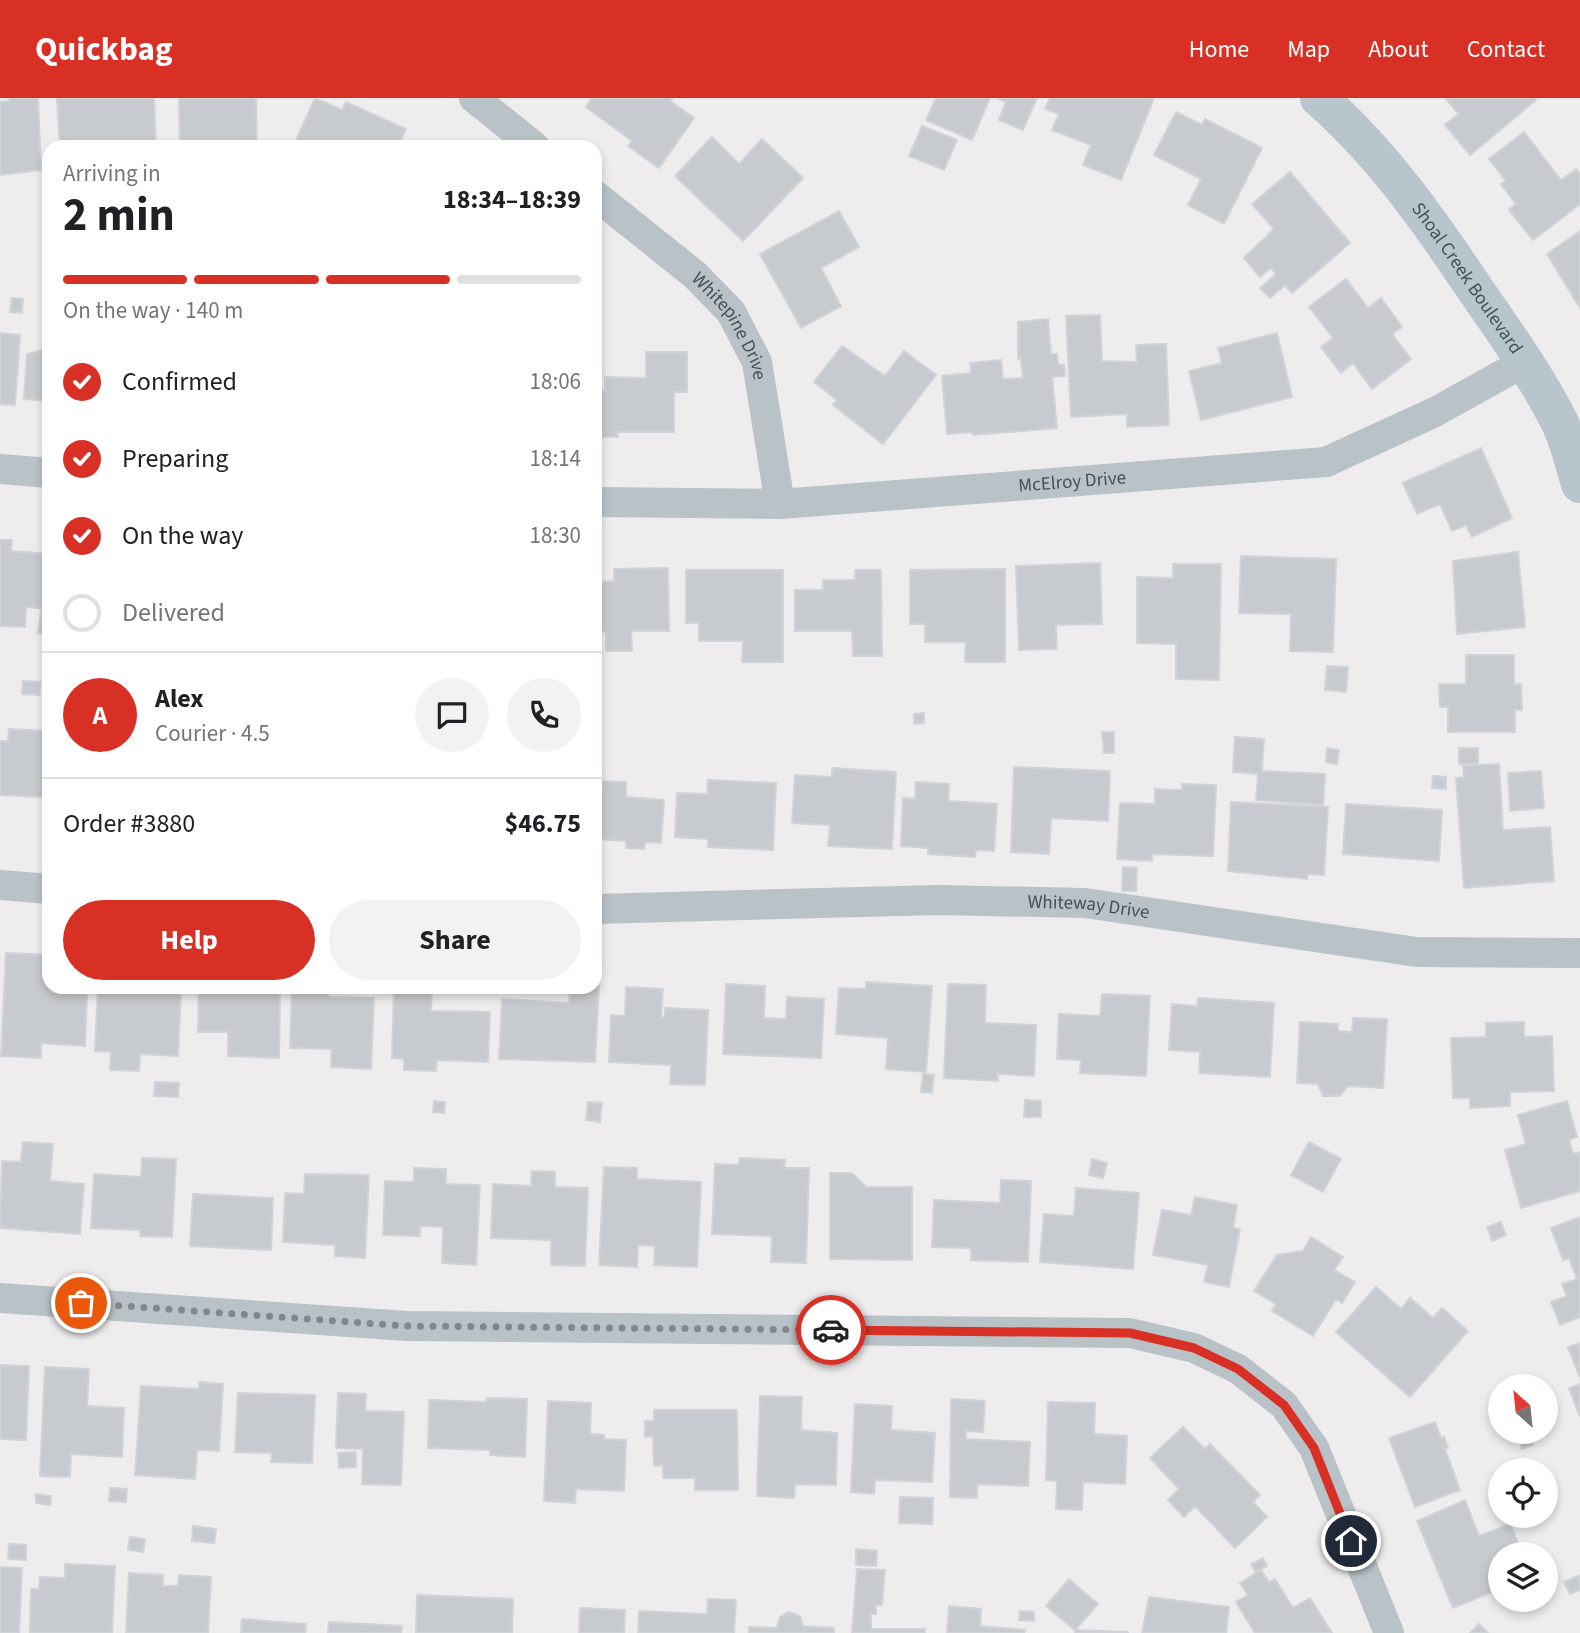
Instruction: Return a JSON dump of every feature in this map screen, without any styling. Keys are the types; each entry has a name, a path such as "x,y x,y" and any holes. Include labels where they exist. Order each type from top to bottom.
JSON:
{"street":[{"path":"474,98 526,140"},
{"name":"Shoal Creek Boulevard","path":"1319,98 1356,130 1395,175 1525,362 1561,425 1580,484"},
{"name":"Whitepine Drive","path":"602,201 695,275 731,312 757,362 780,504"},
{"name":"McElroy Drive","path":"602,502 780,504 1326,463 1435,412 1525,362"},
{"path":"0,469 42,472"},
{"path":"0,885 42,888"},
{"name":"Whiteway Drive","path":"602,909 938,900 1084,903 1417,952 1580,953"},
{"path":"0,1298 407,1326 1130,1333 1181,1345 1238,1369 1284,1405 1314,1448 1389,1633"}],"building":[{"path":"9,98 38,98 41,170 0,175 0,102 9,101"},
{"path":"57,98 154,98 156,140 60,140"},
{"path":"179,98 256,98 257,140 180,140"},
{"path":"315,98 342,110 346,102 406,129 401,140 296,140"},
{"path":"592,98 673,98 670,101 694,118 659,168 628,146 632,141 586,107"},
{"path":"936,98 990,98 972,140 926,120"},
{"path":"997,98 1037,98 1023,130 999,120 1006,102"},
{"path":"1050,98 1154,98 1121,180 1083,165 1091,145 1052,130 1059,114 1045,109"},
{"path":"1445,98 1536,100 1470,155 1445,125 1459,114"},
{"path":"1176,112 1202,125 1205,119 1262,148 1224,224 1188,205 1201,179 1154,155"},
{"path":"922,126 957,140 944,170 909,156"},
{"path":"1524,132 1561,180 1576,169 1580,174 1580,204 1533,240 1509,210 1516,204 1501,184 1506,181 1489,159"},
{"path":"712,137 739,164 762,139 803,178 743,241 675,176"},
{"path":"1290,172 1350,243 1292,293 1285,285 1270,298 1260,288 1276,274 1271,268 1260,277 1244,258 1274,229 1252,204"},
{"path":"839,211 859,247 821,268 841,306 801,328 760,254"},
{"path":"1580,231 1580,308 1547,254"},
{"path":"1346,279 1368,308 1381,298 1402,327 1392,334 1411,359 1372,389 1353,363 1341,373 1321,347 1333,338 1309,307"},
{"path":"12,298 23,299 22,313 10,312"},
{"path":"1100,315 1102,361 1137,362 1136,345 1166,344 1169,425 1127,427 1127,414 1071,417 1066,316"},
{"path":"1048,319 1051,354 1057,354 1058,365 1064,365 1065,376 1052,377 1057,428 973,435 973,432 947,434 942,376 971,373 970,363 1001,360 1003,379 1023,378 1021,358 1018,359 1018,322"},
{"path":"0,333 20,335 15,405 0,404"},
{"path":"1277,333 1292,397 1201,420 1189,371 1222,363 1218,348"},
{"path":"842,346 885,376 904,351 936,375 883,444 833,405 837,400 814,382"},
{"path":"42,350 42,400 24,399 27,354"},
{"path":"646,352 687,352 687,392 674,392 674,432 618,432 618,437 602,437 602,391 605,391 605,377 646,378"},
{"path":"1481,448 1512,518 1472,537 1466,525 1452,531 1440,504 1417,514 1403,483"},
{"path":"0,540 12,540 11,551 42,553 42,608 26,607 25,627 0,626"},
{"path":"1518,552 1525,627 1457,634 1453,561"},
{"path":"1241,556 1336,559 1333,652 1290,651 1291,614 1239,613"},
{"path":"1100,563 1102,624 1056,625 1057,649 1019,650 1016,566"},
{"path":"1173,564 1221,564 1219,680 1176,679 1176,644 1137,643 1137,577 1173,578"},
{"path":"668,568 669,631 631,631 632,651 606,651 606,632 602,632 602,582 614,581 614,569"},
{"path":"1005,569 1005,662 965,662 966,642 925,642 925,624 910,624 910,570"},
{"path":"686,570 783,570 783,662 742,662 743,641 699,641 699,623 686,623"},
{"path":"855,570 881,570 882,656 853,656 852,631 795,631 795,590 823,590 823,580 855,580"},
{"path":"41,611 42,611 42,633 38,633"},
{"path":"1466,655 1514,655 1514,684 1521,684 1522,710 1515,710 1515,732 1448,732 1448,707 1440,707 1439,684 1466,684"},
{"path":"1327,666 1348,667 1346,692 1325,690"},
{"path":"23,681 40,682 39,695 22,694"},
{"path":"924,713 924,723 914,724 914,714"},
{"path":"9,729 42,731 42,797 0,795 0,741 8,741"},
{"path":"1102,732 1114,732 1114,753 1104,753"},
{"path":"1235,737 1264,739 1262,771 1325,774 1323,805 1256,800 1258,774 1233,772"},
{"path":"1327,748 1339,750 1337,764 1326,762"},
{"path":"1459,748 1478,748 1478,764 1459,764"},
{"path":"1499,764 1503,830 1550,827 1554,881 1464,888 1456,778 1464,777 1463,766"},
{"path":"1014,767 1110,771 1108,821 1051,818 1049,854 1011,852"},
{"path":"832,768 896,772 892,849 828,846 830,825 792,823 795,775 832,777"},
{"path":"1541,771 1544,808 1510,811 1508,773"},
{"path":"1433,776 1446,777 1446,789 1432,788"},
{"path":"708,780 776,783 773,850 708,847 708,839 675,837 677,793 707,794"},
{"path":"602,781 626,782 626,797 664,800 661,843 645,842 644,849 626,848 626,841 602,839"},
{"path":"916,782 949,784 948,801 997,804 994,851 976,850 975,857 928,854 928,848 901,846 903,798 915,799"},
{"path":"1182,784 1216,785 1213,856 1152,854 1152,861 1117,859 1120,803 1155,804 1155,789 1182,790"},
{"path":"1231,802 1328,807 1324,875 1307,874 1307,879 1228,871"},
{"path":"1346,804 1442,810 1439,861 1343,854"},
{"path":"1123,867 1137,868 1136,891 1122,891"},
{"path":"6,953 42,955 42,994 87,994 85,1046 41,1043 41,1058 1,1056"},
{"path":"866,982 932,986 926,1072 886,1069 888,1038 836,1034 839,988 866,989"},
{"path":"726,984 765,986 764,1018 786,1019 787,997 824,999 821,1058 723,1054"},
{"path":"948,984 986,985 985,1023 1036,1025 1034,1076 998,1074 998,1081 944,1078"},
{"path":"626,987 663,989 661,1017 665,1017 665,1008 708,1010 705,1085 670,1084 671,1065 609,1062 611,1015 625,1016"},
{"path":"98,994 181,994 178,1056 140,1054 139,1071 110,1070 111,1052 95,1051"},
{"path":"199,994 280,994 279,1058 228,1056 228,1032 198,1032"},
{"path":"292,994 374,998 371,1069 331,1067 332,1049 290,1048"},
{"path":"394,994 432,994 431,1011 490,1012 488,1062 437,1060 436,1071 404,1070 404,1059 392,1058"},
{"path":"570,994 599,994 595,1062 499,1059 502,999 569,1003"},
{"path":"1102,994 1150,996 1146,1076 1080,1073 1081,1060 1057,1059 1059,1014 1100,1016"},
{"path":"1198,998 1274,1003 1270,1077 1199,1073 1200,1052 1169,1050 1172,1004 1197,1006"},
{"path":"1353,1018 1387,1019 1383,1088 1348,1086 1340,1096 1323,1096 1318,1084 1297,1083 1300,1022 1338,1024 1338,1031 1352,1032"},
{"path":"1524,1022 1524,1037 1552,1036 1554,1091 1510,1092 1510,1106 1470,1108 1470,1098 1453,1098 1451,1038 1486,1037 1486,1023"},
{"path":"923,1074 934,1075 932,1093 921,1092"},
{"path":"155,1082 179,1083 178,1097 154,1096"},
{"path":"1025,1100 1041,1101 1041,1117 1024,1117"},
{"path":"434,1101 445,1102 444,1113 433,1112"},
{"path":"1567,1101 1577,1137 1569,1140 1573,1154 1580,1152 1580,1191 1521,1208 1505,1150 1526,1144 1518,1115"},
{"path":"588,1102 602,1103 600,1122 586,1120"},
{"path":"23,1142 53,1144 50,1181 84,1184 80,1234 0,1228 2,1161 21,1162"},
{"path":"1309,1142 1341,1159 1323,1192 1291,1175"},
{"path":"142,1158 176,1159 172,1237 140,1236 140,1230 91,1228 94,1174 141,1177"},
{"path":"740,1158 785,1160 784,1168 809,1168 806,1263 771,1262 772,1236 712,1234 715,1164 739,1165"},
{"path":"1092,1159 1107,1163 1103,1178 1089,1175"},
{"path":"604,1167 637,1168 637,1179 701,1182 697,1267 654,1265 655,1246 638,1245 637,1267 599,1265"},
{"path":"414,1168 446,1169 446,1184 480,1185 476,1265 442,1263 443,1227 420,1226 420,1236 383,1235 385,1181 414,1182"},
{"path":"532,1171 555,1172 555,1187 588,1188 585,1266 551,1265 551,1240 491,1238 493,1184 531,1186"},
{"path":"830,1173 852,1173 866,1187 912,1187 912,1260 830,1259"},
{"path":"305,1174 369,1175 365,1258 335,1256 335,1245 283,1242 285,1193 304,1194"},
{"path":"1001,1180 1031,1181 1028,1262 971,1260 971,1248 932,1247 934,1200 1000,1203"},
{"path":"1076,1188 1139,1193 1133,1269 1040,1262 1044,1214 1074,1216"},
{"path":"193,1194 273,1198 271,1250 190,1246"},
{"path":"1195,1197 1237,1205 1233,1228 1240,1229 1229,1287 1204,1282 1208,1265 1153,1255 1162,1210 1191,1215"},
{"path":"1580,1217 1580,1317 1560,1325 1551,1302 1567,1296 1562,1284 1577,1279 1569,1258 1563,1260 1551,1228"},
{"path":"1501,1222 1506,1235 1492,1241 1487,1227"},
{"path":"1311,1237 1343,1257 1334,1270 1355,1282 1342,1303 1336,1299 1313,1336 1272,1311 1276,1304 1254,1291 1277,1255 1303,1251"},
{"path":"1376,1287 1401,1309 1410,1298 1433,1318 1442,1308 1468,1331 1410,1397 1336,1332"},
{"path":"1580,1343 1580,1378 1568,1347"},
{"path":"0,1365 29,1366 26,1440 0,1439"},
{"path":"45,1367 89,1369 87,1406 124,1408 122,1457 71,1454 70,1477 40,1476"},
{"path":"199,1382 223,1384 219,1451 197,1450 195,1479 135,1475 141,1386 199,1389"},
{"path":"1580,1384 1580,1417 1569,1388"},
{"path":"238,1393 315,1395 312,1463 271,1462 272,1453 235,1452"},
{"path":"338,1393 366,1394 365,1411 404,1412 401,1485 362,1484 363,1449 336,1448"},
{"path":"760,1396 802,1397 801,1430 837,1433 836,1485 795,1484 794,1498 757,1496"},
{"path":"487,1398 527,1399 525,1457 490,1455 490,1450 428,1448 429,1400 486,1402"},
{"path":"951,1399 985,1401 983,1432 966,1431 966,1439 1030,1442 1028,1486 977,1484 977,1498 950,1497"},
{"path":"548,1401 591,1403 590,1434 604,1435 604,1439 626,1440 624,1491 576,1489 575,1503 544,1501"},
{"path":"1048,1402 1095,1403 1094,1434 1127,1436 1125,1484 1083,1482 1082,1510 1056,1509 1057,1481 1046,1480"},
{"path":"855,1404 892,1406 891,1430 935,1433 932,1482 875,1480 874,1494 851,1492"},
{"path":"654,1410 737,1410 738,1490 695,1490 695,1478 663,1478 663,1465 654,1466 653,1436 645,1437 645,1421 654,1421"},
{"path":"1435,1422 1441,1438 1444,1437 1448,1448 1445,1449 1460,1490 1415,1507 1389,1438"},
{"path":"1183,1427 1205,1449 1210,1444 1260,1495 1253,1502 1267,1517 1235,1548 1195,1506 1184,1517 1168,1500 1179,1489 1150,1458"},
{"path":"1521,1444 1533,1444 1533,1445 1522,1449"},
{"path":"356,1452 356,1467 339,1468 338,1453"},
{"path":"110,1488 127,1489 126,1502 109,1501"},
{"path":"36,1494 51,1496 50,1505 36,1503"},
{"path":"900,1497 933,1498 932,1524 899,1523"},
{"path":"1465,1500 1479,1536 1500,1528 1512,1528 1518,1542 1488,1542 1488,1594 1453,1608 1417,1521"},
{"path":"193,1526 216,1529 214,1543 192,1541"},
{"path":"130,1537 145,1539 143,1552 128,1550"},
{"path":"9,1544 26,1545 26,1560 8,1559"},
{"path":"856,1549 877,1551 876,1566 856,1565"},
{"path":"1263,1558 1267,1566 1255,1572 1251,1564"},
{"path":"65,1564 115,1566 112,1633 30,1633 31,1589 39,1589 40,1577 65,1578"},
{"path":"0,1567 22,1568 19,1633 0,1633"},
{"path":"857,1569 885,1570 882,1605 876,1605 876,1614 871,1614 871,1629 925,1629 925,1633 852,1633"},
{"path":"1261,1570 1269,1582 1275,1579 1293,1608 1310,1598 1332,1633 1255,1633 1236,1602 1248,1595 1240,1583"},
{"path":"129,1573 163,1575 163,1586 178,1586 179,1575 211,1577 208,1633 126,1633"},
{"path":"1580,1575 1580,1590 1570,1594 1564,1582"},
{"path":"1069,1579 1098,1604 1075,1630 1046,1606"},
{"path":"417,1595 513,1599 512,1633 416,1633"},
{"path":"1149,1597 1229,1607 1226,1633 1142,1633"},
{"path":"708,1599 736,1600 734,1633 638,1633 639,1611 707,1614"},
{"path":"949,1606 981,1609 980,1626 1025,1630 1024,1633 947,1633"},
{"path":"580,1608 625,1610 624,1633 579,1633"},
{"path":"1020,1611 1034,1612 1034,1621 1019,1620"},
{"path":"789,1612 800,1616 803,1626 834,1628 834,1633 749,1633 749,1627 777,1628 780,1617"},
{"path":"242,1619 306,1624 305,1633 241,1633"},
{"path":"329,1622 402,1626 401,1633 328,1633"},
{"path":"1479,1624 1488,1633 1470,1633"},
{"path":"1075,1630 1128,1632 1128,1633 1075,1633"}],"way so far":[{"path":"81,1303 407,1326 831,1330"}],"route":[{"path":"831,1330 1130,1333 1194,1348 1238,1369 1284,1405 1314,1448 1351,1541"}]}
